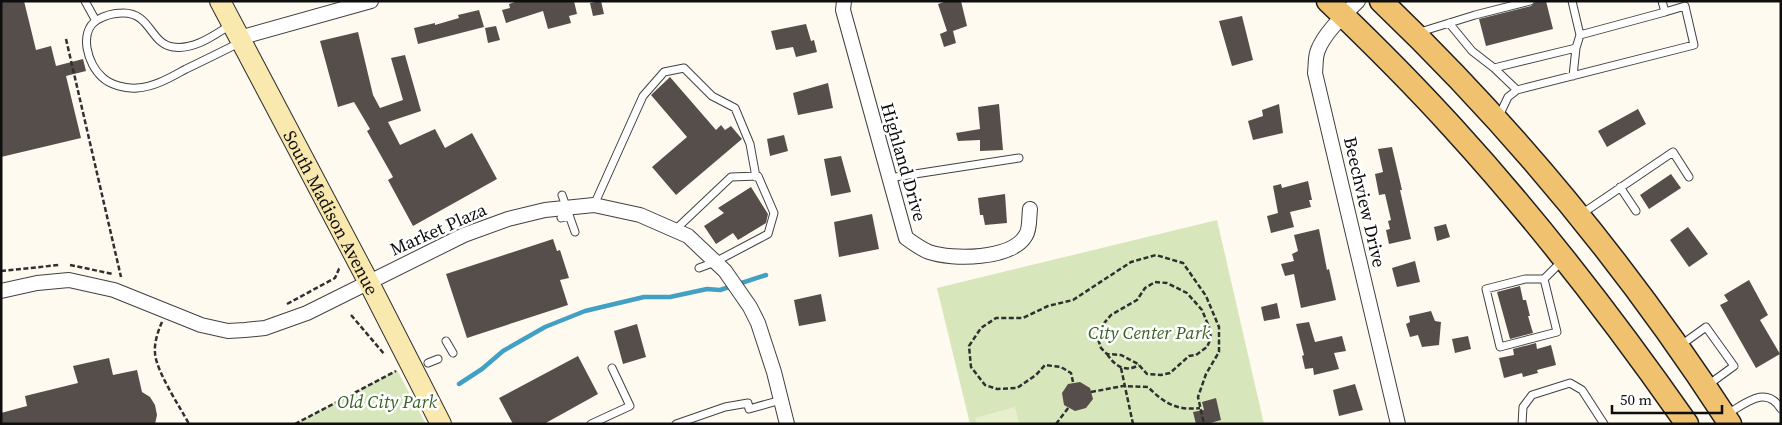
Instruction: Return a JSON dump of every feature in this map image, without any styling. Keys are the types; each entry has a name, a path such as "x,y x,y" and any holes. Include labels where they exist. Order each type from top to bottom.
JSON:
{"main road":[{"name":"South Madison Avenue","path":"220,1 441,424"},
{"path":"1381,1 1415,34 1496,121 1578,216 1634,285 1679,347 1727,420"},
{"path":"1343,6 1514,198 1616,325 1687,424"}],"street":[{"path":"237,35 371,1"},
{"name":"Highland Drive","path":"844,1 843,10 906,238 927,251 940,255 990,256 1014,247 1027,235 1030,209"},
{"name":"Beechview Drive","path":"1343,6 1317,51 1315,73 1398,424"},
{"name":"Market Plaza","path":"1,291 37,283 69,280 114,290 215,329 245,330 265,328 307,313 464,235 519,211 564,209 594,205 640,215 688,236 729,277 750,307 761,332 787,424"}],"lane":[{"path":"85,1 96,21"},
{"path":"1415,34 1475,15 1530,1"},
{"path":"1572,1 1580,35 1576,48 1574,76"},
{"path":"1662,1 1665,12"},
{"path":"1496,121 1508,97 1517,90 1694,45 1685,6 1580,35"},
{"path":"128,12 145,20 162,43 172,47 184,47 237,35 164,81 137,88 124,87 101,77 89,56 87,34 90,26 96,21 118,13 128,12"},
{"path":"1449,23 1472,51 1494,68 1517,90"},
{"path":"1494,68 1576,48"},
{"path":"594,205 643,96 664,72 684,68 712,96 735,108 750,144 756,176 774,213 768,234 715,262 698,268"},
{"path":"1578,216 1673,152 1689,177"},
{"path":"888,178 1019,158"},
{"path":"674,230 732,177 756,176"},
{"path":"1620,187 1636,210"},
{"path":"564,209 574,232"},
{"path":"1544,279 1556,332 1500,346 1486,289 1526,279 1544,279 1564,259"},
{"path":"1679,347 1706,327 1734,366 1706,387"},
{"path":"446,341 453,353"},
{"path":"428,363 438,359"},
{"path":"591,424 630,406 612,368"},
{"path":"1522,424 1523,406 1532,394 1570,383 1582,390 1604,424"},
{"path":"1727,420 1753,399 1761,396 1776,400 1781,410"},
{"path":"676,424 726,407 748,402 749,409 781,400"}],"path":[{"path":"66,39 121,277"},
{"path":"1073,382 1071,373 1061,367 1045,365 1036,375 1017,388 997,390 985,385 972,367 969,346 981,328 996,318 1023,318 1048,306 1073,300 1131,262 1156,255 1183,263 1206,296 1219,327 1220,352 1206,374 1198,397 1204,424"},
{"path":"280,306 335,278 339,269"},
{"path":"1107,354 1121,355 1139,365 1147,374 1161,376 1170,373 1189,356 1196,355 1207,347 1211,338 1209,326 1202,310 1186,293 1167,283 1154,282 1144,288 1137,300 1111,315 1100,328 1098,339 1101,348 1113,362 1121,368 1132,369 1139,365"},
{"path":"167,312 158,332 155,353 161,372 189,424"},
{"path":"351,315 382,350"},
{"path":"1121,368 1133,424"},
{"path":"295,424 397,370"},
{"path":"1091,392 1124,386 1148,387 1161,400 1186,410 1200,408"},
{"path":"1056,424 1069,407"}],"green space":[{"name":"City Center Park","path":"1217,220 1264,424 970,424 937,288"},
{"name":"Old City Park","path":"397,370 426,424 295,424"},
{"path":"1015,407 1019,424 977,424 975,418"}],"building":[{"path":"1,1 24,1 36,50 51,46 56,66 83,59 86,71 66,76 81,138 1,157"},
{"path":"518,1 574,1 577,14 569,16 571,23 548,29 543,11 506,23 502,10 510,8 509,4"},
{"path":"601,1 604,14 593,16 590,3"},
{"path":"947,1 961,1 967,26 953,31 956,43 944,47 940,34 947,31 938,4"},
{"path":"1546,1 1553,29 1486,46 1479,19 1531,6 1535,2"},
{"path":"479,10 484,27 418,44 414,28 435,23 435,25 459,18 458,15"},
{"path":"1242,16 1253,60 1232,66 1219,21"},
{"path":"806,24 811,41 814,40 817,52 796,57 793,47 776,50 771,31"},
{"path":"496,26 500,40 488,43 485,28"},
{"path":"358,32 373,95 380,108 403,100 391,58 405,55 421,111 388,122 400,145 435,129 445,148 472,133 497,179 413,226 388,180 393,177 367,131 370,129 354,102 338,107 320,41"},
{"path":"670,77 716,130 721,125 725,130 731,126 742,139 676,195 652,167 687,137 651,95"},
{"path":"828,83 833,108 798,115 793,93"},
{"path":"999,104 1003,150 980,151 980,140 958,141 956,133 980,129 978,107"},
{"path":"1279,104 1283,133 1253,140 1248,121 1263,116 1262,110"},
{"path":"1638,109 1646,124 1607,147 1598,131"},
{"path":"784,135 788,151 770,156 767,139"},
{"path":"1392,147 1411,239 1389,244 1386,230 1390,229 1388,221 1391,220 1385,194 1379,195 1375,174 1383,172 1378,149"},
{"path":"841,156 851,192 831,196 824,159"},
{"path":"1671,174 1681,188 1649,209 1640,195"},
{"path":"1308,181 1312,200 1309,200 1311,207 1290,212 1294,227 1271,233 1267,216 1278,213 1273,186 1281,184 1282,188"},
{"path":"751,187 768,214 766,223 738,240 733,233 716,244 704,226 724,213 718,208"},
{"path":"1005,194 1007,223 985,225 983,215 980,215 978,198"},
{"path":"872,214 879,249 839,257 834,222"},
{"path":"1446,224 1450,237 1437,241 1434,227"},
{"path":"1688,227 1708,254 1689,267 1670,240"},
{"path":"1319,229 1327,270 1329,269 1336,300 1301,308 1294,274 1285,276 1281,264 1294,261 1292,254 1298,251 1294,235"},
{"path":"553,239 557,251 560,250 569,278 560,280 568,305 467,338 446,274"},
{"path":"1415,261 1420,282 1397,287 1392,268"},
{"path":"1749,280 1768,315 1760,320 1780,354 1756,368 1720,305 1728,301 1724,295"},
{"path":"1520,286 1523,300 1526,300 1533,333 1510,339 1497,292"},
{"path":"821,294 826,321 799,326 794,300"},
{"path":"1277,303 1280,318 1264,321 1261,307"},
{"path":"1431,311 1435,321 1441,322 1439,345 1422,347 1418,335 1410,337 1406,324 1410,322 1409,316"},
{"path":"1309,322 1315,342 1342,336 1346,351 1334,353 1339,369 1314,375 1313,368 1305,369 1302,356 1304,355 1296,324"},
{"path":"637,324 646,357 623,364 614,331"},
{"path":"1468,336 1471,349 1455,353 1452,339"},
{"path":"1536,343 1537,349 1551,345 1556,365 1537,370 1538,373 1523,377 1522,373 1504,378 1499,358 1514,355 1513,349"},
{"path":"578,356 598,394 544,424 513,424 499,398"},
{"path":"109,358 113,375 137,370 142,392 150,397 155,405 157,415 155,424 1,424 1,413 27,406 25,396 78,383 73,366"},
{"path":"1080,382 1090,388 1093,399 1086,408 1075,411 1064,405 1062,393 1068,384"},
{"path":"1355,384 1363,410 1339,416 1333,390"},
{"path":"1216,398 1221,420 1207,424 1196,424 1193,412 1204,410 1202,402"}],"waterway":[{"path":"459,384 482,369 503,351 545,327 585,311 644,297 670,297 707,289 720,290 766,275"}]}
